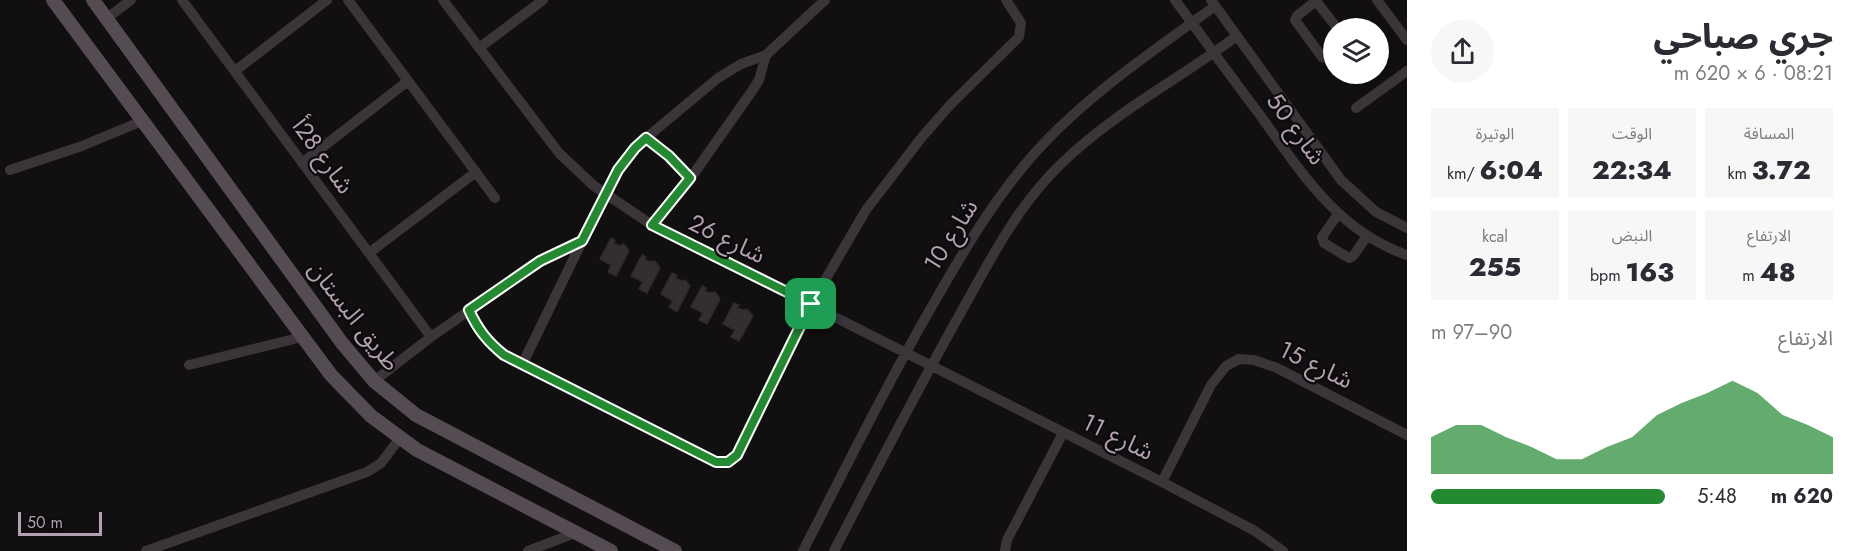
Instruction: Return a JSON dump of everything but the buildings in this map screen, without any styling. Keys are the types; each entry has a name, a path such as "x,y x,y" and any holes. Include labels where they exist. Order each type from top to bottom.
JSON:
{"main road":[{"path":"53,0 302,337 350,396 371,416 400,438 443,464 611,551"},
{"name":"طريق البستان","path":"93,0 342,343 374,381 401,404 433,425 675,551"}],"street":[{"path":"107,18 131,0"},
{"name":"شارع 28أ","path":"182,0 431,337"},
{"path":"235,71 327,0"},
{"path":"348,0 495,198"},
{"name":"شارع 26","path":"443,0 559,153 594,186 652,225 811,304 930,367"},
{"path":"479,48 543,0"},
{"path":"522,364 605,194 626,158 646,138 718,78 741,64 766,55 825,0"},
{"path":"469,310 477,328 489,343 504,355 716,462 728,462 737,455 811,304 866,210 893,172 951,104 1019,37 1021,23 1006,0"},
{"name":"شارع 50","path":"1175,0 1310,184 1338,214 1367,236 1407,255"},
{"path":"1377,0 1407,40"},
{"path":"1323,57 1296,22 1297,16 1317,1 1330,18"},
{"name":"شارع 50","path":"1213,3 1341,180 1376,212 1407,228"},
{"name":"شارع 10","path":"803,551 904,353 974,235 1024,165 1085,103 1192,23 1213,3"},
{"name":"شارع 10","path":"834,551 930,367 994,252 1045,180 1075,150 1108,123 1237,36"},
{"path":"652,225 690,178 759,80 766,55"},
{"path":"1356,108 1407,71"},
{"path":"302,163 408,81"},
{"path":"10,170 82,146 142,121"},
{"path":"646,138 669,156 690,178"},
{"path":"369,253 476,172"},
{"path":"1338,214 1322,237 1324,243 1349,258 1367,236"},
{"path":"374,381 431,337 540,261 582,241"},
{"path":"189,365 302,337"},
{"name":"شارع 15","path":"1162,482 1216,378 1226,366 1239,360 1254,360 1277,368 1407,435"},
{"name":"شارع 11","path":"930,367 1162,482 1255,531 1283,551"},
{"path":"1005,551 1007,540 1063,433"},
{"path":"146,551 367,472 381,463 400,438"},
{"path":"528,551 575,533"}],"route":[{"path":"646,138 669,156 690,178 652,225 811,304 737,455 733,460 721,463 504,355 489,343 477,328 469,310 540,261 582,241 618,170 626,158 646,138"}]}
